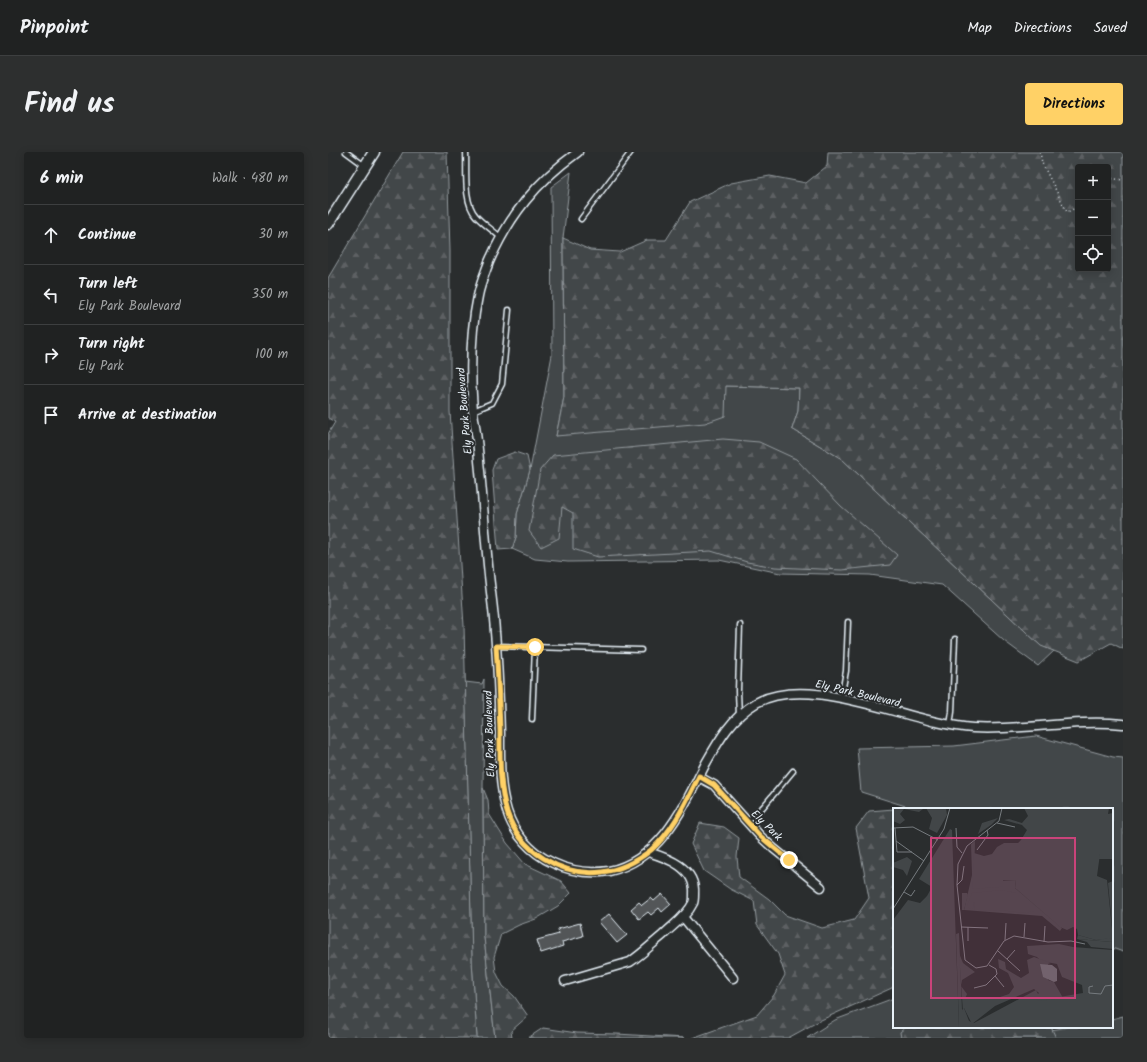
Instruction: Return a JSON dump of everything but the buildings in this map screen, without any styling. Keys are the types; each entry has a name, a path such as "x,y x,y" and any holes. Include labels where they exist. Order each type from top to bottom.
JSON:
{"street":[{"path":"328,224 374,152"},
{"name":"Ely Park Boulevard","path":"573,153 525,200 511,218 500,237 478,294 472,334 471,365 473,411 479,456 496,646 499,692 501,783 507,813 520,837 535,852 553,863 580,872 601,872 618,869 638,860 648,852 670,829 719,740 731,724 757,702 788,693 811,693 950,725 974,728 1103,722 1123,724"},
{"name":"Ely Park","path":"699,776 714,785 747,822 773,848 821,887"},
{"path":"565,982 630,962 639,956 683,917 693,903 694,888 689,874 678,863 664,856 648,852"},
{"path":"683,917 733,978"}],"lane":[{"path":"346,152 365,166"},
{"path":"466,152 467,193 471,208 476,216 500,237"},
{"path":"581,220 631,152"},
{"path":"473,411 492,403 502,384 509,310"},
{"path":"841,699 846,671 848,622"},
{"path":"739,716 738,691 740,625"},
{"path":"950,725 952,712 955,639"},
{"path":"496,646 641,650"},
{"path":"532,719 535,647"},
{"path":"747,822 763,807 793,771"}],"path":[{"path":"1040,152 1042,163 1067,212 1075,208"},
{"path":"1111,178 1123,180"}],"green space":[{"path":"403,152 447,152 450,251 450,411 464,626 472,961 477,1038 328,1038 328,434 335,422 328,418 328,278"},
{"path":"828,152 1123,152 1123,649 1111,643 1079,661 1041,646 842,459 792,429 798,411 799,388 726,386 725,416 705,423 556,436 564,397 563,238 590,250 620,252 647,240 666,240 690,202 731,183 770,176 806,183 827,166"},
{"path":"571,172 563,238 564,397 556,436 725,386 799,388 798,411 792,429 842,459 1040,645 1054,651 1038,666 1004,641 942,585 870,575 780,573 719,560 568,562 535,559 512,549 516,537 517,514 530,470 552,355 551,187"},
{"path":"723,439 759,442 796,459 841,506 897,555 890,565 842,570 775,567 747,562 711,551 598,557 573,549 573,513 562,507 559,538 541,547 529,531 540,470 553,455"},
{"path":"515,452 527,456 530,470 517,514 516,537 512,549 498,550 492,470 496,459"},
{"path":"484,679 484,937 495,1038 477,1038 472,961 465,682 482,684"},
{"path":"1036,736 1113,757 1123,758 1123,952 1113,948 1113,808 912,808 861,792 857,748 954,746"},
{"path":"483,788 488,800 489,814 507,843 525,864 561,881 571,893 558,906 536,919 501,934 494,957 496,972 503,986 514,996 528,1016 511,1031 512,1038 495,1038 484,937"},
{"path":"893,809 893,987 821,1020 788,1038 692,1038 757,1015 774,995 785,975 778,954 757,925 754,901 730,889 704,871 691,844 700,823 724,827 739,838 737,857 739,877 769,899 785,915 822,928 854,920 869,898 856,828 869,811"},
{"path":"893,998 893,1028 925,1028 930,1038 807,1038 835,1020"},
{"path":"1123,1016 1123,1038 1005,1038 1062,1028 1113,1028 1113,1019"},
{"path":"543,1028 577,1033 684,1038 528,1038"},
{"path":"905,1028 1051,1028 1056,1038 901,1038 900,1032"}],"route":[{"path":"535,647 496,646 499,692 501,783 507,813 514,828 520,837 535,852 553,863 580,872 601,872 618,869 638,860 652,849 670,829 699,776 714,785 760,836 789,860"}]}
